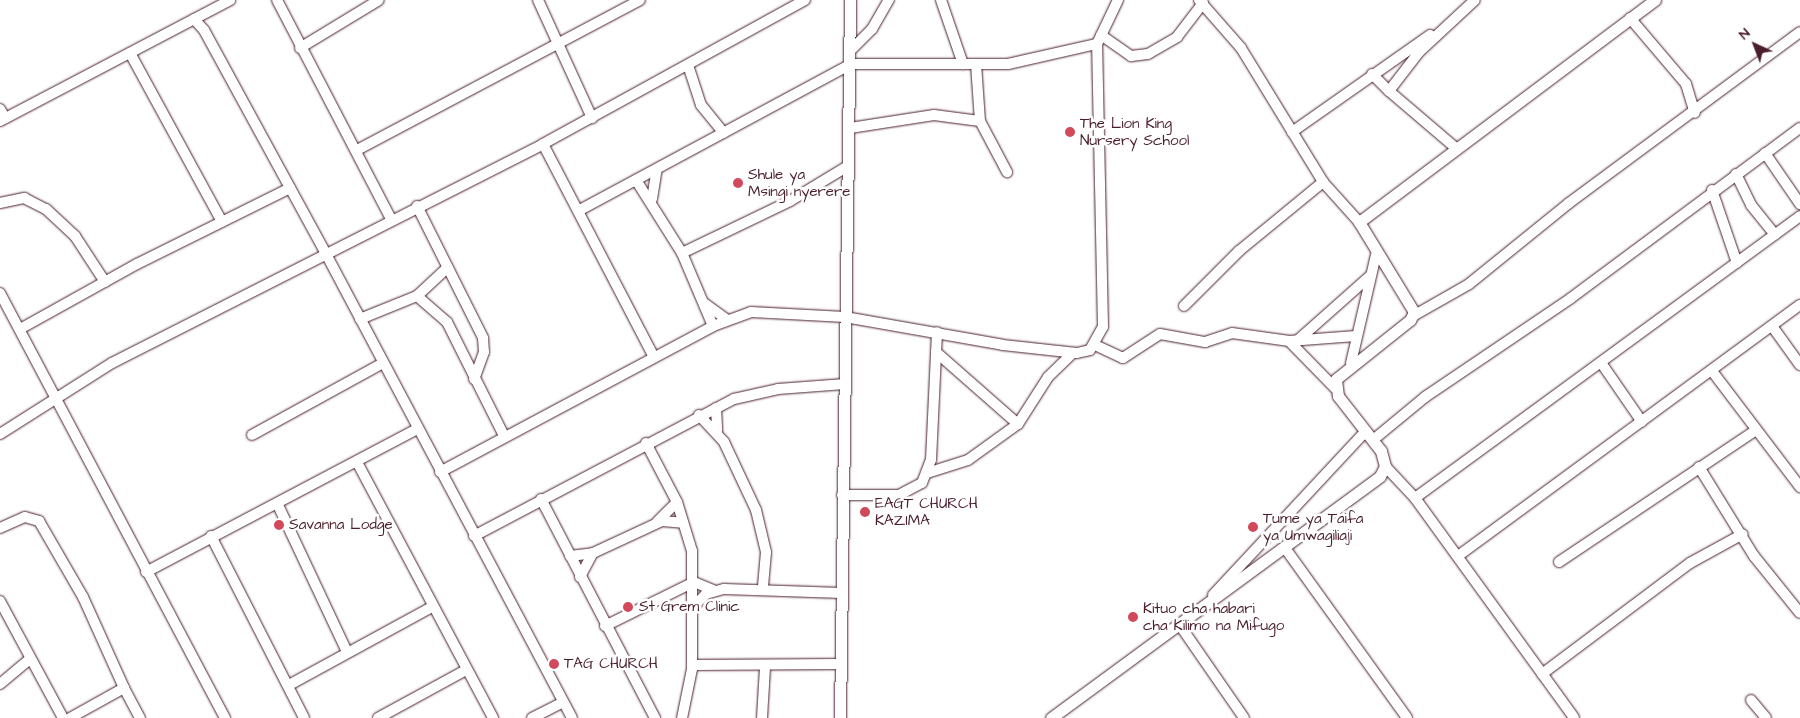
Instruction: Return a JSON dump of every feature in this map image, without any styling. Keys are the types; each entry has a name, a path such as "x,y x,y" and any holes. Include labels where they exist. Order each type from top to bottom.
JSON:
{"street":[{"path":"2,116 130,53 230,0"},
{"path":"277,0 300,48 357,150 391,219"},
{"path":"300,48 379,0"},
{"path":"538,0 592,118"},
{"path":"357,150 557,44 623,4 640,0"},
{"path":"0,434 112,363 326,252 543,144 805,0"},
{"path":"840,718 842,495 851,64 850,0"},
{"path":"851,50 872,29 889,0"},
{"path":"941,0 963,64"},
{"path":"440,472 504,436 713,326 727,320 766,312 845,317 1073,353 1084,353 1095,345 1103,319 1099,40 1118,0"},
{"path":"1390,91 1392,82 1442,28 1475,0"},
{"path":"1359,222 1655,0"},
{"path":"578,211 851,64 1008,64 1099,40 1131,56 1148,54 1177,38 1201,1 1242,48 1323,182 1359,222 1376,254 1407,298 1413,316"},
{"path":"204,30 206,12"},
{"path":"1630,18 1686,84 1695,113"},
{"path":"194,19 204,30 326,252 417,429 572,718"},
{"path":"1292,132 1372,74 1442,28"},
{"path":"1335,388 1339,373 1351,363 1413,316 1469,284 1569,202 1695,113 1800,32"},
{"path":"130,53 222,222"},
{"path":"976,64 980,121 1007,172"},
{"path":"688,65 701,105 724,133"},
{"path":"1372,74 1457,148"},
{"path":"850,128 934,115 980,121"},
{"path":"1200,611 1369,436 1571,298 1712,190 1800,128"},
{"path":"543,144 654,358"},
{"path":"1765,153 1800,204"},
{"path":"682,253 790,201 848,166"},
{"path":"652,199 657,168"},
{"path":"1736,174 1751,205 1775,235"},
{"path":"636,180 652,199 682,253 713,326"},
{"path":"1184,306 1239,251 1323,182"},
{"path":"20,329 105,282 290,188"},
{"path":"1712,190 1736,263"},
{"path":"0,203 24,198 46,209 75,236 105,282"},
{"path":"417,206 483,338 484,352 474,379"},
{"path":"1415,498 1602,364 1800,216"},
{"path":"1351,363 1376,254"},
{"path":"360,319 417,296 448,267"},
{"path":"1294,341 1370,276"},
{"path":"0,294 57,397 146,572 225,718"},
{"path":"417,296 441,312 504,436"},
{"path":"704,303 727,320"},
{"path":"1458,556 1800,305"},
{"path":"1772,326 1800,365"},
{"path":"842,495 912,492 927,473 937,332"},
{"path":"1095,345 1122,358 1160,334 1205,342 1232,333 1294,341 1356,336"},
{"path":"1294,341 1335,388 1369,436 1385,466 1415,498 1574,718"},
{"path":"936,352 1018,424"},
{"path":"927,473 968,460 1018,424 1048,377 1073,353"},
{"path":"252,435 383,363"},
{"path":"1602,364 1642,422"},
{"path":"1712,371 1800,487"},
{"path":"474,536 646,443 716,408 754,393 845,384"},
{"path":"716,408 717,430 763,530 763,590"},
{"path":"699,415 717,430"},
{"path":"146,572 211,536 357,462 417,429"},
{"path":"1558,562 1756,430"},
{"path":"646,443 677,502 683,523 694,582 692,665 682,718"},
{"path":"357,462 432,607 493,718"},
{"path":"1051,718 1285,548 1380,476 1385,466"},
{"path":"1699,467 1743,534 1765,572 1800,613"},
{"path":"541,499 655,718"},
{"path":"570,556 593,553 656,523 677,502"},
{"path":"278,503 347,652"},
{"path":"0,528 25,517 39,521 83,597 124,688 140,718"},
{"path":"656,523 683,523"},
{"path":"1542,674 1690,563 1743,534"},
{"path":"211,536 289,685 304,718"},
{"path":"1285,548 1407,718"},
{"path":"580,577 593,553"},
{"path":"606,626 694,582 713,590 842,593"},
{"path":"694,606 713,590"},
{"path":"0,601 30,660 63,718"},
{"path":"289,685 432,607"},
{"path":"1179,624 1244,718"},
{"path":"692,650 706,666"},
{"path":"0,684 30,660"},
{"path":"692,665 765,667 841,664"},
{"path":"762,718 765,667"},
{"path":"378,718 466,670"},
{"path":"70,718 124,688"},
{"path":"1752,700 1766,718"},
{"path":"532,718 563,702"}],"place":[{"name":"The Lion King Nursery School","path":"1070,132"},
{"name":"Shule ya Msingi nyerere","path":"738,183"},
{"name":"EAGT CHURCH KAZIMA","path":"865,512"},
{"name":"Savanna Lodge","path":"279,525"},
{"name":"Tume ya Taifa ya Umwagiliaji","path":"1253,527"},
{"name":"St Grem Clinic","path":"628,607"},
{"name":"Kituo cha habari cha Kilimo na Mifugo","path":"1133,617"},
{"name":"TAG CHURCH","path":"554,664"}]}
